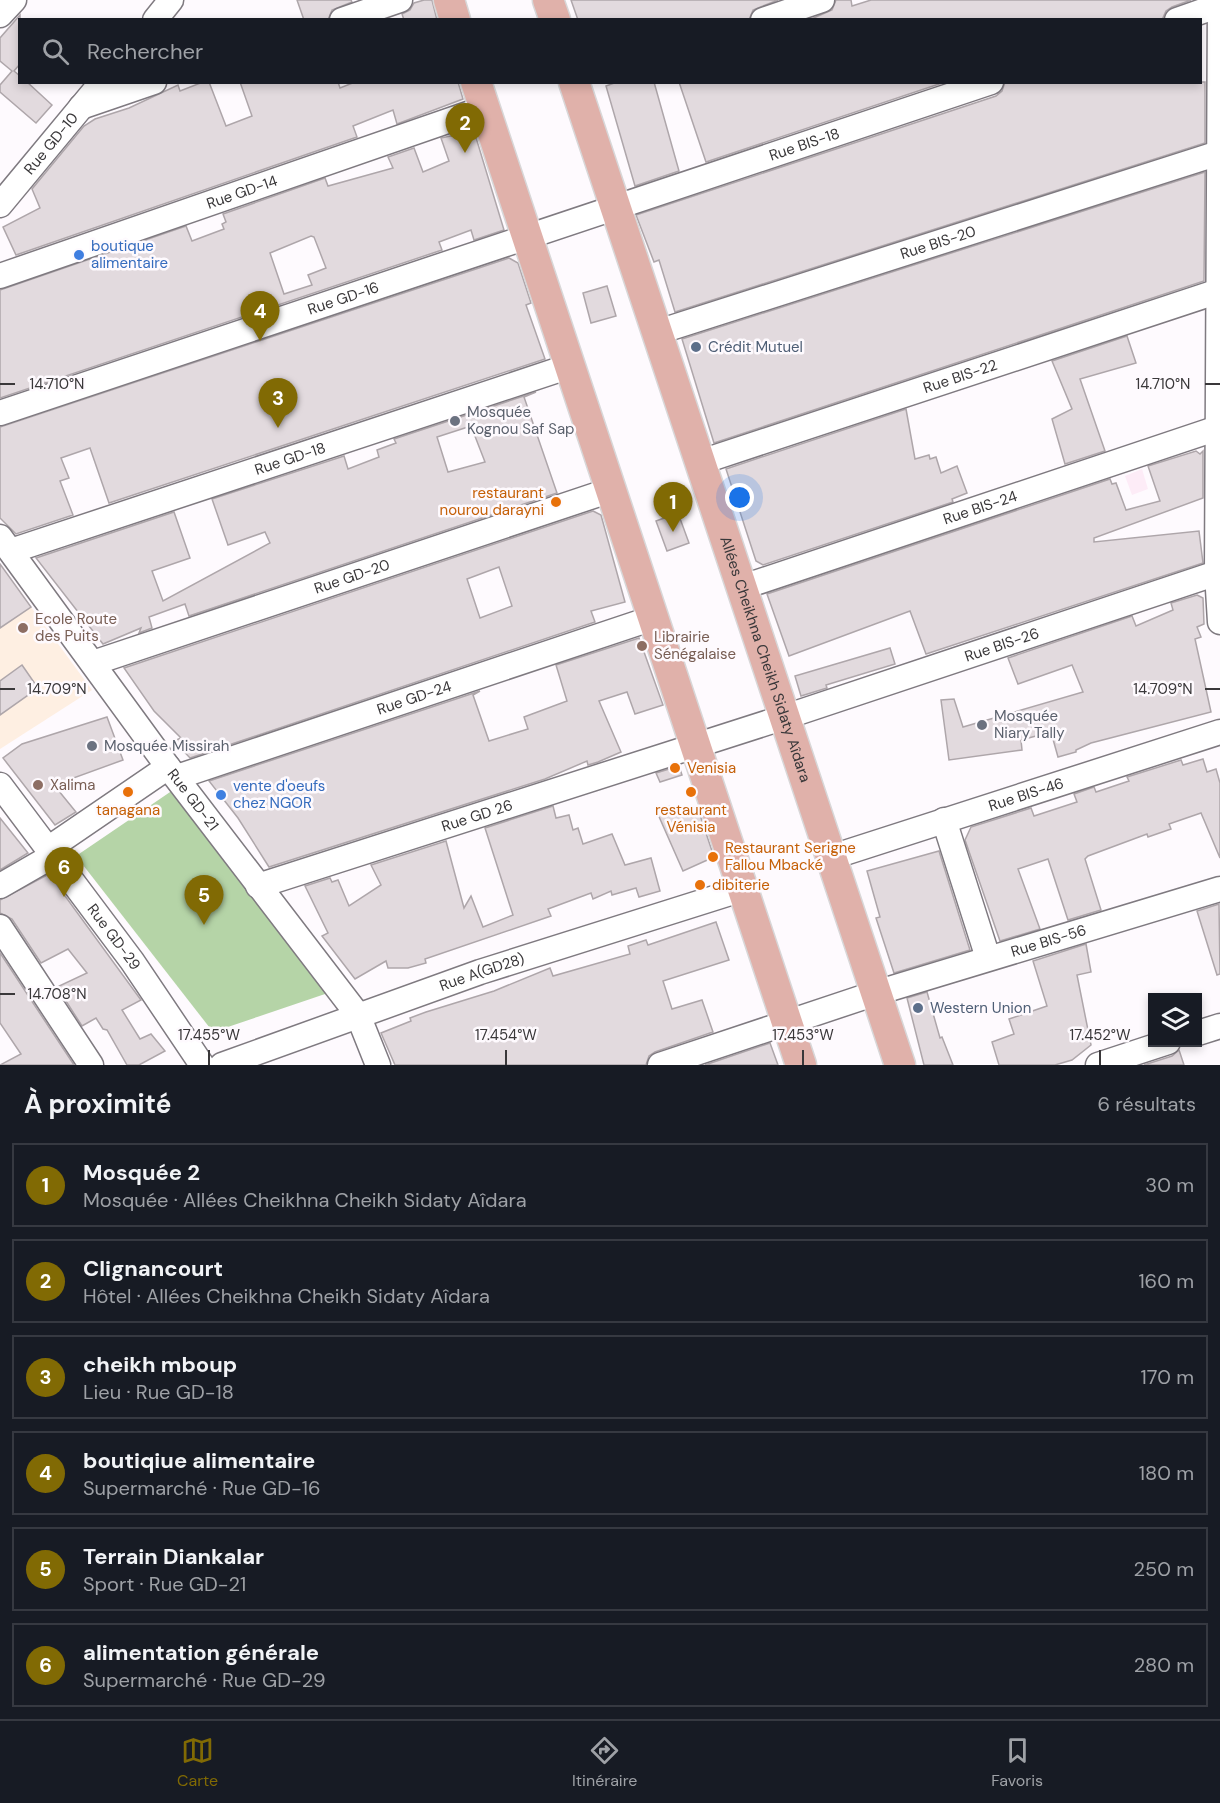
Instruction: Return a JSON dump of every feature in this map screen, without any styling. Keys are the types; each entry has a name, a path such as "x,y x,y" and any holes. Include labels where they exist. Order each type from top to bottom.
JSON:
{"main road":[{"path":"448,0 454,18"},
{"path":"548,0 554,18"},
{"name":"Allées Cheikhna Cheikh Sidaty Aîdara","path":"575,84 609,212 658,332 742,587 777,719 832,857 870,995 900,1065"},
{"path":"480,95 532,237 570,366 653,618 701,743 743,889 793,1021 801,1065"}],"street":[{"path":"0,15 14,0"},
{"path":"157,18 171,0"},
{"path":"348,18 400,0"},
{"path":"769,18 822,0"},
{"path":"1220,0 1218,573 1220,622"},
{"path":"1183,18 1220,5"},
{"name":"Rue GD-10","path":"0,205 100,84"},
{"path":"81,107 148,84"},
{"name":"Rue BIS-18","path":"609,212 985,84"},
{"name":"Rue GD-14","path":"0,276 480,95"},
{"name":"Rue BIS-20","path":"658,332 1219,153"},
{"name":"Rue GD-16","path":"0,413 609,212"},
{"name":"Rue BIS-22","path":"701,462 1219,291"},
{"name":"Rue GD-18","path":"5,544 570,366"},
{"name":"Rue BIS-24","path":"742,587 1219,435"},
{"name":"Rue GD-20","path":"93,663 611,490"},
{"name":"Rue GD-21","path":"5,544 258,886 358,1015 378,1065"},
{"name":"Rue BIS-26","path":"701,743 1218,573"},
{"name":"Rue GD-24","path":"0,886 173,772 653,618"},
{"name":"Rue BIS-46","path":"832,857 1220,732"},
{"name":"Rue GD 26","path":"258,886 701,743"},
{"name":"Rue GD-29","path":"0,785 132,961 202,1065"},
{"path":"944,820 988,958"},
{"name":"Rue BIS-56","path":"660,1065 870,995 1220,888"},
{"name":"Rue A(GD28)","path":"222,1065 491,968 743,889"},
{"path":"0,927 91,1065"},
{"path":"1202,1031 1220,1026"},
{"path":"1098,1065 1153,1047"}],"shaded area":[{"path":"1142,469 1148,489 1132,495 1125,476"},
{"name":"Ecole Route des Puits","path":"0,565 92,690 0,749"}],"green space":[{"path":"176,788 328,993 213,1032 76,856"}],"building":[{"path":"297,0 351,0 352,2 332,10 329,18 303,18"},
{"path":"432,0 436,18 403,18 402,14 410,10 414,3"},
{"path":"571,0 778,0 753,10 750,18 577,18"},
{"path":"836,0 851,0 852,6 871,0 1191,0 1172,7 1166,11 1163,18 814,18 832,10"},
{"path":"20,15 18,18 18,66 14,71 18,74 18,84 29,84 52,105 36,123 0,92 0,85 12,71 0,61 0,38"},
{"path":"1205,82 1205,143 675,312 659,260 654,262 636,215 996,96 1002,91 1004,84 1202,84"},
{"path":"198,84 210,84 226,126 252,116 241,84 339,84 340,88 350,84 459,84 463,99 397,124 393,110 353,126 357,137 16,255 3,227 40,208 32,189 84,126 95,119 129,108 178,85 180,91"},
{"path":"655,84 679,171 635,186 606,86"},
{"path":"680,84 939,84 706,162"},
{"path":"474,131 504,230 474,240 471,230 439,242 442,250 0,398 0,290 186,226 192,241 224,229 222,224 226,222 223,214 325,178 328,186 393,168 388,157 414,148 423,172 449,161 441,138","holes":["311,236 314,237 326,268 308,275 312,285 284,294 270,253"]},
{"path":"1205,172 1204,281 714,443 682,339"},
{"path":"509,258 518,263 531,303 526,305 545,359 109,503 90,448 61,458 69,478 60,481 73,515 16,534 0,518 0,427"},
{"path":"607,286 616,316 591,323 583,293"},
{"path":"1127,336 1136,363 1080,379 1105,451 1065,464 1052,419 1072,409 1052,361"},
{"path":"536,392 524,397 557,493 189,616 185,604 149,617 152,628 139,633 141,628 103,644 36,558 174,512 190,558 152,571 163,601 270,543 265,532 228,545 212,499 344,456 348,469 379,457 377,450 396,443 394,439","holes":["471,426 485,462 448,472 437,437"]},
{"path":"906,409 915,459 929,455 930,459 936,457 941,473 957,466 967,493 952,499 953,502 763,565 756,561 726,469"},
{"path":"1196,451 1200,454 1203,451 1203,498 1094,538 1094,542 1199,531 1203,563 926,654 910,611 789,656 767,594 1110,479 1112,484 1116,483 1126,510 1160,501 1148,466"},
{"path":"593,511 601,515 625,602 591,611 595,622 190,758 174,741 181,738 154,711 124,668","holes":["499,567 512,606 480,618 467,579"]},
{"path":"678,513 689,543 667,551 656,521"},
{"path":"0,564 31,607 0,628"},
{"path":"1197,595 1203,598 1204,624 1197,627 1201,637 1195,639 1211,712 1091,743 1076,752 1058,757 1051,732 1021,740 1022,750 949,760 941,700 954,699 963,727 1083,692 1072,665 1018,684 1008,658 1132,616 1136,626 1173,610 1171,603"},
{"path":"639,638 663,705 635,714 627,692 599,701 621,752 598,762 588,765 587,761 545,779 269,867 238,818 209,781 480,691 473,695 489,741 528,729 524,717 567,701 556,665"},
{"path":"890,648 895,664 826,685 827,688 801,696 795,676"},
{"path":"22,665 38,688 0,715 0,681"},
{"path":"107,717 123,760 54,785 76,812 55,825 3,758 22,744"},
{"path":"1203,759 1207,772 1216,769 1220,783 1220,858 1201,813 1169,824 1171,829 1148,837 1147,834 1088,856 1085,859 1101,910 1068,920 1048,859 1018,869 1040,929 1000,941 965,840 971,827 1031,808 1034,816 1077,802 1074,794 1094,787 1096,792 1129,781 1127,777 1181,760 1183,765"},
{"path":"679,766 682,775 660,782 656,773"},
{"path":"553,806 556,818 569,815 573,830 578,828 583,844 612,834 625,865 651,858 660,891 639,897 636,888 612,895 611,891 593,899 591,893 548,909 551,916 425,959 426,963 408,968 388,968 386,961 355,979 322,936 328,933 305,886 330,878 332,882 338,880 349,906 381,885 371,865 446,841 464,908 471,896 483,927 513,915 485,828"},
{"path":"670,806 674,816 697,806 714,857 683,871 657,812"},
{"path":"0,818 28,853 0,870"},
{"path":"939,851 970,950 894,973 876,918 880,917 867,871"},
{"path":"49,874 141,1000 122,1010 140,1039 151,1034 165,1051 139,1065 127,1065 107,1030 103,1029 96,1018 82,1026 57,987 87,973 68,949 41,963 12,919 0,913 0,900"},
{"path":"1219,904 1220,974 1217,975 1197,911"},
{"path":"716,922 729,960 663,981 672,1009 702,1000 713,1032 655,1052 649,1056 646,1065 395,1065 381,1033 411,1021 410,1018 494,991 550,968 553,976 630,954 628,946 646,940 648,945"},
{"path":"1086,944 1091,972 1077,975 1091,1045 1072,1060 1055,1065 999,1065 992,1042 1014,1034 1009,1019 1047,1006 1033,961"},
{"path":"0,953 74,1065 0,1065 21,1054 0,1023"},
{"path":"927,992 940,1038 942,1037 953,1065 924,1065 907,998"},
{"path":"770,1043 778,1065 705,1065"},
{"path":"1179,1050 1184,1065 1144,1065 1172,1056"}],"place":[{"name":"Clignancourt","path":"465,153"},
{"name":"boutique alimentaire","path":"79,255"},
{"name":"boutiqiue alimentaire","path":"260,341"},
{"name":"Crédit Mutuel","path":"696,347"},
{"name":"Mosquée Kognou Saf Sap","path":"455,421"},
{"name":"cheikh mboup","path":"278,428"},
{"name":"restaurant nourou darayni","path":"556,502"},
{"name":"Mosquée 2","path":"673,532"},
{"name":"Ecole Route des Puits","path":"23,628"},
{"name":"Librairie Sénégalaise","path":"642,646"},
{"name":"Mosquée Niary Tally","path":"982,725"},
{"name":"Mosquée Missirah","path":"92,746"},
{"name":"Venisia","path":"675,768"},
{"name":"Xalima","path":"38,785"},
{"name":"tanagana","path":"128,792"},
{"name":"restaurant Vénisia","path":"691,792"},
{"name":"vente d'oeufs chez NGOR","path":"221,795"},
{"name":"Restaurant Serigne Fallou Mbacké","path":"713,857"},
{"name":"dibiterie","path":"700,885"},
{"name":"alimentation générale","path":"64,897"},
{"name":"Terrain Diankalar","path":"204,925"},
{"name":"Western Union","path":"918,1008"}]}
